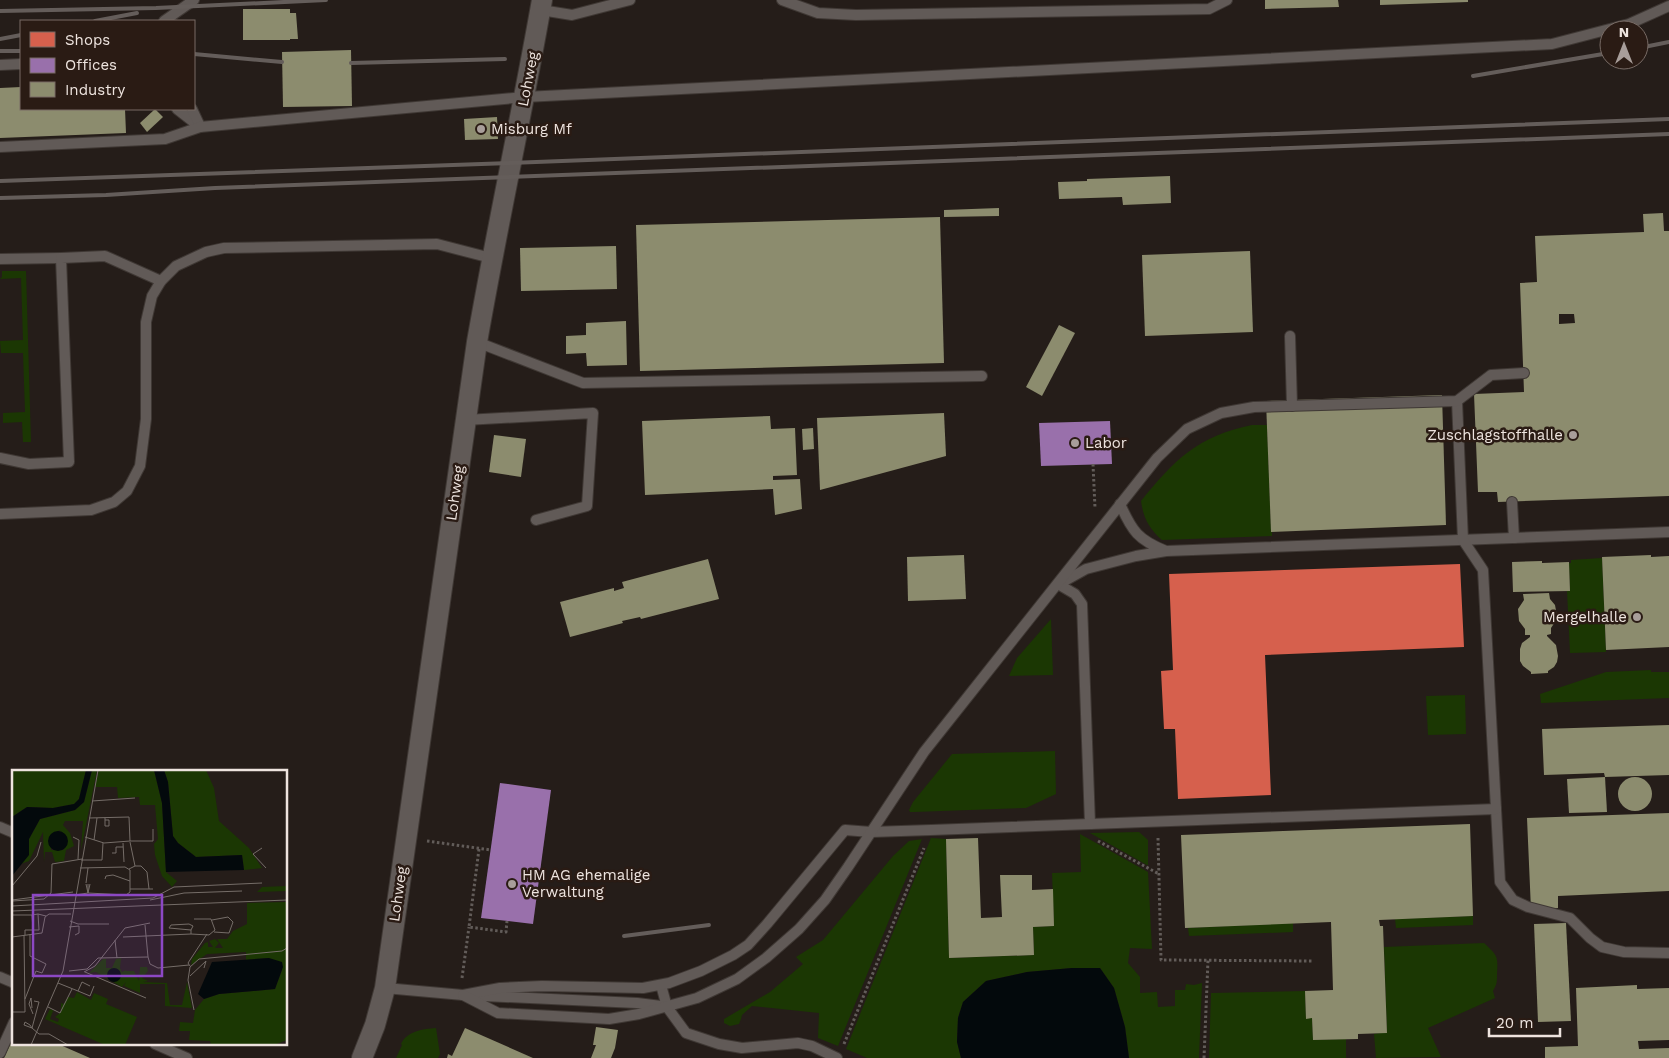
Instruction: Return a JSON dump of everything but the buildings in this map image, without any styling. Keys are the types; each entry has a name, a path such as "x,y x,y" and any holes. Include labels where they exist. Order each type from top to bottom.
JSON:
{"street":[{"name":"Lohweg","path":"362,1058 375,1025 385,988 477,342 491,258 525,97 541,5"}],"lane":[{"path":"165,20 194,0"},
{"path":"541,5 572,15 630,0"},
{"path":"782,0 818,12 856,15 1209,9 1226,0"},
{"path":"0,147 165,139 200,127 525,97 1552,44 1629,24 1669,6"},
{"path":"0,65 20,64"},
{"path":"178,110 200,127"},
{"path":"192,110 200,127"},
{"path":"0,514 91,510 114,502 127,491 140,466 146,419 146,322 152,296 161,281 176,266 206,252 224,248 437,244 491,258"},
{"path":"0,259 105,256 161,281"},
{"path":"0,458 29,464 69,462 62,258"},
{"path":"1290,336 1292,406"},
{"path":"477,342 583,383 982,376"},
{"path":"462,995 498,1013 609,1019 639,1014 697,998 737,979 766,958 799,929 825,900 924,752 1157,458 1187,429 1221,413 1254,408 1457,402 1491,375 1524,373"},
{"path":"1457,402 1463,540 1483,570 1500,882 1513,900 1528,907 1570,918 1602,947 1624,952 1669,954"},
{"path":"465,420 593,413 587,506 536,520"},
{"path":"1512,502 1514,538"},
{"path":"1120,504 1128,522 1137,534 1148,544 1166,551"},
{"path":"1058,584 1086,569 1136,556 1166,551 1669,532"},
{"path":"1058,584 1075,594 1082,604 1090,824"},
{"path":"462,995 500,988 542,986 643,988 661,985 701,971 748,946 845,830 871,832 1496,809"},
{"path":"0,827 12,832"},
{"path":"0,977 12,982"},
{"path":"661,985 667,1007 686,1033 710,1041 742,1048 798,1043 840,1053"},
{"path":"385,988 462,995 637,1003 667,1007"},
{"path":"0,1053 12,1026"},
{"path":"160,1046 187,1058"}],"path":[{"path":"1093,464 1095,510 1108,520"},
{"path":"1158,822 1161,960 1312,961"},
{"path":"1069,825 1159,874"},
{"path":"840,1053 931,830"},
{"path":"406,838 491,850"},
{"path":"462,995 468,927 479,849"},
{"path":"468,927 506,932 507,921"},
{"path":"1204,1058 1208,960"}],"green space":[{"path":"2,271 26,271 31,442 23,442 22,422 3,423 3,413 25,412 23,353 1,353 0,341 23,340 21,278 0,279"},
{"path":"1252,425 1267,425 1272,536 1162,540 1147,522 1141,501 1176,462 1202,443 1233,430"},
{"path":"1602,558 1606,652 1570,653 1567,591 1570,590 1569,563 1571,563 1571,560"},
{"path":"1051,619 1053,675 1009,676 1017,658"},
{"path":"1651,670 1651,672 1669,672 1669,698 1541,703 1540,694 1606,672"},
{"path":"1465,695 1466,734 1428,735 1426,696"},
{"path":"1055,751 1056,794 1026,808 914,812 909,810 913,802 952,754"},
{"path":"1139,832 1148,840 1148,865 1090,833"},
{"path":"1080,834 1148,872 1152,949 1130,948 1128,963 1140,977 1140,993 1157,992 1158,1007 1175,1006 1175,990 1185,990 1186,984 1202,983 1199,1058 1129,1058 1125,1027 1114,988 1100,968 1072,968 1027,972 986,981 963,1002 958,1018 957,1041 961,1058 867,1058 846,1049 931,838 946,839 949,958 1034,955 1033,927 1054,926 1052,873 1081,872"},
{"path":"922,839 838,1046 818,1038 819,1013 752,1006 742,1015 739,1024 730,1026 724,1023 724,1019 770,992 803,964 796,957 823,940 893,856 909,841"},
{"path":"1473,916 1473,925 1396,928 1395,919"},
{"path":"1293,923 1293,932 1189,936 1188,928"},
{"path":"1484,943 1495,954 1497,960 1497,981 1493,991 1495,998 1428,1028 1441,1057 1376,1058 1374,1034 1387,1032 1384,947"},
{"path":"1305,991 1306,1018 1312,1018 1313,1040 1346,1039 1346,1058 1209,1058 1211,993"},
{"path":"436,1028 440,1054 438,1058 396,1058 401,1044 411,1033"}],"shaded area":[{"path":"1072,968 1100,968 1114,988 1125,1027 1129,1058 961,1058 957,1042 958,1018 963,1002 986,981 1027,972"}],"railway":[{"path":"0,11 156,8 326,0"},
{"path":"100,20 137,13"},
{"path":"0,39 20,35"},
{"path":"1649,46 1669,42"},
{"path":"0,51 20,51"},
{"path":"195,54 282,62"},
{"path":"1473,76 1599,55"},
{"path":"351,63 505,59"},
{"path":"0,181 1669,119"},
{"path":"0,198 106,195 215,188 1669,134"},
{"path":"624,936 709,925"}],"place":[{"name":"Misburg Mf","path":"481,129"},
{"name":"Zuschlagstoffhalle","path":"1573,435"},
{"name":"Labor","path":"1075,443"},
{"name":"Mergelhalle","path":"1637,617"},
{"name":"HM AG ehemalige Verwaltung","path":"512,884"}]}
